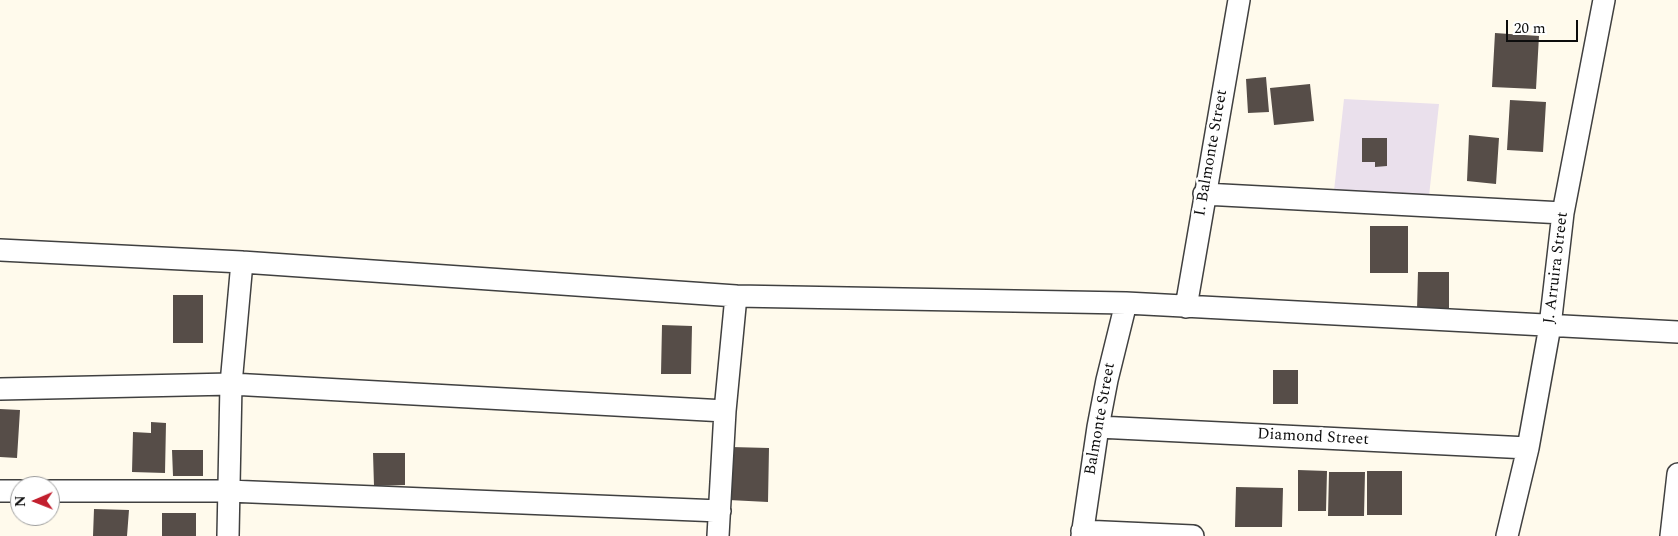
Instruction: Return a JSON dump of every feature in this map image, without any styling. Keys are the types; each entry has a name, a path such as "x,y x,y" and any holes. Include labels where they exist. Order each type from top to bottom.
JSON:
{"street":[{"name":"I. Balmonte Street","path":"1186,307 1239,0"},
{"name":"J. Arruira Street","path":"1507,536 1528,448 1550,326 1563,213 1604,0"},
{"path":"1204,194 1563,213"},
{"path":"0,250 242,262 736,296 1126,303 1678,332"},
{"path":"228,536 231,384 242,262"},
{"path":"718,536 725,411 736,296"},
{"name":"Balmonte Street","path":"1082,533 1098,427 1107,380 1126,303"},
{"path":"0,389 231,384 725,411"},
{"name":"Diamond Street","path":"1098,427 1528,448"},
{"path":"1671,536 1678,474"},
{"path":"60,491 228,491 720,511"},
{"path":"1082,533 1192,536"}],"shaded area":[{"path":"1344,99 1439,104 1429,196 1334,191"}],"building":[{"path":"1495,33 1539,36 1536,89 1492,87"},
{"path":"1266,77 1269,112 1248,113 1246,79"},
{"path":"1310,84 1314,121 1274,125 1270,88"},
{"path":"1510,100 1546,102 1543,152 1507,150"},
{"path":"1469,135 1499,138 1496,184 1467,181"},
{"path":"1362,138 1387,138 1387,166 1375,167 1375,162 1362,162"},
{"path":"1370,226 1408,226 1408,273 1370,273"},
{"path":"1418,272 1449,272 1449,311 1417,310"},
{"path":"173,295 203,295 203,343 173,343"},
{"path":"662,325 692,326 691,374 661,374"},
{"path":"1273,370 1298,370 1298,404 1273,404"},
{"path":"0,409 20,410 17,458 0,457"},
{"path":"151,422 166,423 165,473 132,472 133,432 151,433"},
{"path":"731,447 769,448 768,502 729,500"},
{"path":"172,450 203,450 203,476 173,476"},
{"path":"373,453 405,453 405,485 374,486"},
{"path":"1298,470 1327,471 1326,511 1298,511"},
{"path":"1367,471 1402,471 1402,515 1367,515"},
{"path":"1329,472 1365,472 1364,516 1328,516"},
{"path":"1236,487 1283,488 1282,527 1235,527"},
{"path":"94,509 129,510 127,536 93,536"},
{"path":"162,513 196,513 196,536 162,536"}]}
